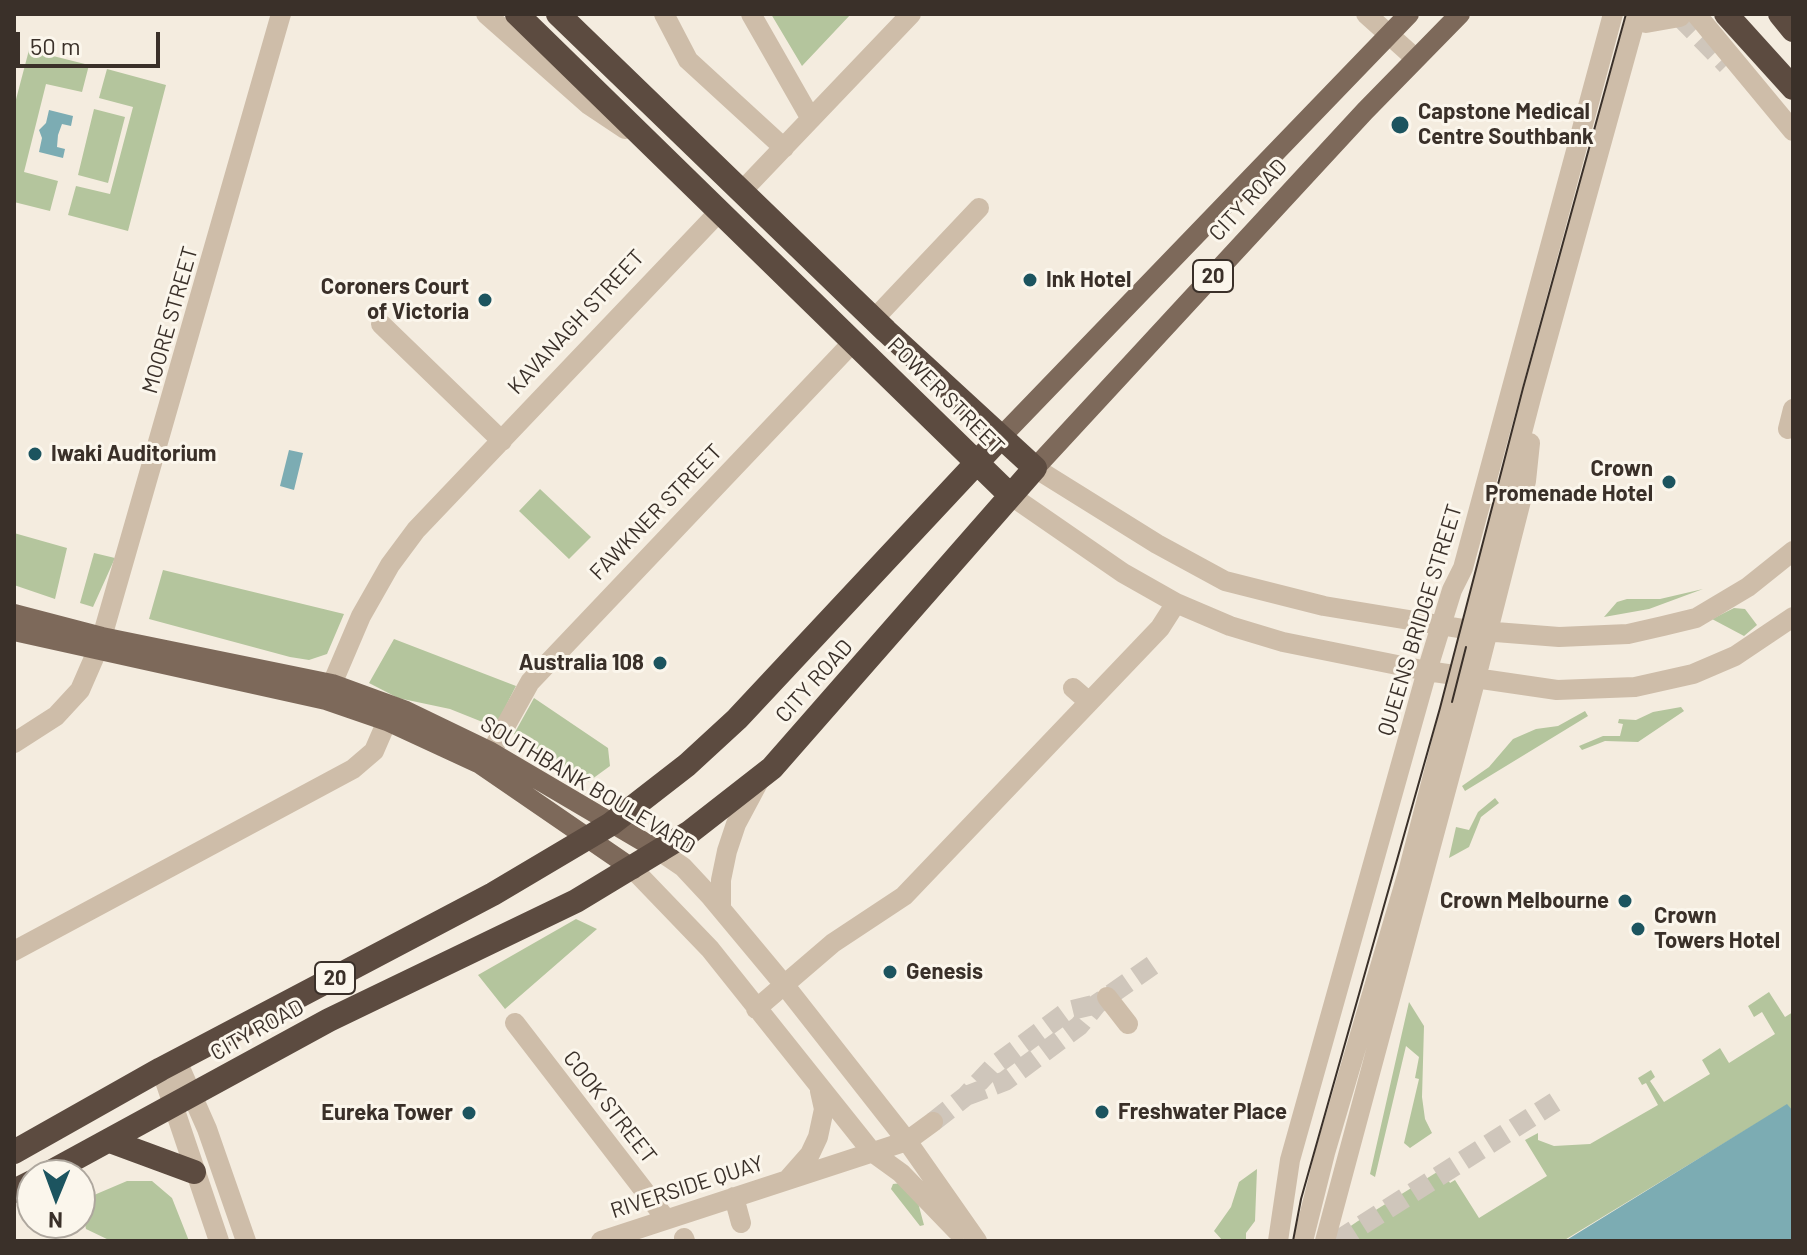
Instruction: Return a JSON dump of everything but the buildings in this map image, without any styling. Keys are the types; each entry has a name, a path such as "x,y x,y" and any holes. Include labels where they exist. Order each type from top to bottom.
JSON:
{"highway":[{"name":"POWER STREET","path":"517,14 1010,495"},
{"name":"POWER STREET","path":"558,14 999,439 1035,468"},
{"path":"1726,14 1793,88"},
{"path":"1780,14 1793,30"},
{"name":"KAVANAGH STREET","path":"718,213 742,191"},
{"name":"FAWKNER STREET","path":"853,342 874,319"},
{"name":"CITY ROAD","path":"14,1152 169,1065 493,894 611,824 687,765 737,719 999,439"},
{"name":"CITY ROAD","path":"76,1159 329,1020 576,901 661,852 760,778 914,609 1035,468"},
{"path":"110,1141 194,1172"}],"main road":[{"name":"CITY ROAD","path":"999,439 1409,14"},
{"name":"CITY ROAD","path":"1035,468 1415,58 1460,14"},
{"name":"SOUTHBANK BOULEVARD","path":"14,614 100,644"},
{"name":"SOUTHBANK BOULEVARD","path":"14,631 100,644 406,711 491,752 661,852"},
{"name":"SOUTHBANK BOULEVARD","path":"329,692 480,764 633,869"}],"street":[{"name":"MOORE STREET","path":"100,644 128,558 281,14"},
{"path":"486,14 589,105 645,142"},
{"path":"664,14 688,60 784,148"},
{"path":"751,14 811,119"},
{"name":"KAVANAGH STREET","path":"742,191 911,14"},
{"path":"1366,14 1415,58"},
{"name":"QUEENS BRIDGE STREET","path":"1464,628 1463,568 1613,14"},
{"name":"QUEENS BRIDGE STREET","path":"1325,1241 1452,675 1625,14"},
{"path":"1644,17 1680,17 1677,14"},
{"path":"1696,14 1793,131"},
{"name":"QUEENS BRIDGE STREET","path":"1293,1241 1408,870 1464,628 1526,481 1534,415 1644,17"},
{"path":"874,319 979,208"},
{"name":"KAVANAGH STREET","path":"329,692 361,616 390,565 416,530 718,213"},
{"path":"381,324 502,441"},
{"name":"FAWKNER STREET","path":"491,752 530,682 853,342"},
{"path":"1788,429 1793,409"},
{"name":"POWER STREET","path":"1035,468 1157,544 1225,581 1324,606 1464,628 1559,637 1628,634 1696,618 1748,587 1793,551"},
{"name":"POWER STREET","path":"1010,495 1123,573 1176,603 1230,626 1283,642 1452,675 1557,690 1635,687 1693,674 1735,656 1793,617"},
{"path":"756,1009 786,987 833,943 904,896 1160,628 1176,603"},
{"path":"14,743 56,716 80,690 100,644"},
{"name":"QUEENS BRIDGE STREET","path":"1278,1241 1285,1184 1376,852 1452,675"},
{"path":"1073,688 1089,702"},
{"path":"14,951 353,769 374,751 387,721"},
{"path":"721,909 721,880 727,851 736,824 760,778"},
{"name":"SOUTHBANK BOULEVARD","path":"661,852 683,867 786,987 907,1141 977,1241"},
{"path":"1376,852 1408,870"},
{"name":"SOUTHBANK BOULEVARD","path":"633,869 710,949 872,1152 901,1173 967,1241"},
{"path":"1107,997 1128,1024"},
{"name":"COOK STREET","path":"515,1023 666,1219"},
{"path":"169,1065 228,1192 243,1234 218,1238 194,1172 183,1100"},
{"name":"RIVERSIDE QUAY","path":"788,1179 810,1154 818,1137 824,1109 819,1088"},
{"path":"907,1141 933,1122"},
{"name":"RIVERSIDE QUAY","path":"601,1241 907,1141"},
{"path":"1285,1184 1290,1193 1306,1202 1333,1209"},
{"path":"205,1201 228,1192"},
{"path":"734,1197 741,1223"},
{"name":"QUEENS BRIDGE STREET","path":"1303,1241 1306,1202"}],"green space":[{"path":"771,14 851,14 802,66"},
{"path":"29,50 89,65 82,92 46,84 24,172 58,181 50,211 14,202 14,107"},
{"path":"107,69 166,85 128,231 68,215 76,186 110,194 133,107 99,98"},
{"path":"94,109 125,117 108,183 78,175"},
{"path":"540,489 591,537 569,559 519,511"},
{"path":"14,533 67,548 55,599 14,585"},
{"path":"94,553 115,558 93,607 80,603"},
{"path":"163,570 344,614 327,654 309,660 290,657 149,619"},
{"path":"1703,589 1649,609 1604,617 1617,602 1627,599 1660,599"},
{"path":"1734,608 1745,609 1757,625 1744,636 1712,619"},
{"path":"394,639 516,686 495,727 450,709 398,698 369,683"},
{"path":"534,698 608,748 610,766 588,782 514,734"},
{"path":"1681,707 1684,711 1638,742 1605,741 1582,750 1579,746 1603,736 1620,736 1623,724 1618,723 1619,719 1636,720 1653,712"},
{"path":"1585,711 1588,716 1465,791 1462,786 1489,767 1513,739 1536,729 1558,726"},
{"path":"1495,798 1499,803 1481,817 1469,847 1449,858 1456,827 1469,830 1478,812"},
{"path":"576,919 597,929 505,1009 478,975"},
{"path":"1769,992 1785,1017 1793,1012 1792,1112 1787,1105 1563,1241 1338,1241 1339,1234 1442,1169 1450,1183 1455,1180 1479,1218 1547,1176 1525,1140 1538,1133 1538,1140 1554,1146 1590,1144 1658,1105 1646,1083 1642,1085 1638,1078 1651,1070 1655,1077 1650,1081 1664,1102 1710,1074 1702,1060 1720,1048 1729,1063 1775,1034 1762,1012 1754,1017 1748,1006"},
{"path":"1409,1002 1424,1026 1422,1097 1425,1119 1432,1133 1410,1148 1404,1143 1419,1079 1415,1078 1419,1057 1406,1046 1375,1177 1370,1174"},
{"path":"1257,1169 1255,1221 1246,1233 1246,1241 1223,1241 1214,1231 1231,1207 1239,1182"},
{"path":"127,1181 152,1181 172,1198 189,1241 111,1241 96,1234 96,1194"},
{"path":"902,1183 917,1199 924,1225 920,1226 891,1189 893,1184"}],"water":[{"path":"49,110 73,116 71,126 62,124 58,135 57,147 65,149 63,158 39,152 42,138 39,130 46,123"},
{"path":"289,450 303,453 294,490 280,486"},
{"path":"1787,1104 1793,1111 1793,1241 1565,1241"}],"tunnel":[{"path":"1680,17 1727,65"},
{"path":"966,1096 1005,1081 1079,1026 1097,1004 1160,960"},
{"path":"933,1122 966,1096 994,1066 1068,1011 1097,1004"},
{"path":"1337,1241 1555,1102"}],"tram line":[{"path":"1293,1241 1301,1199 1440,708 1523,388 1626,14"},
{"path":"1452,702 1466,647"}],"place":[{"name":"Capstone Medical Centre Southbank","path":"1400,125"},
{"name":"Ink Hotel","path":"1030,280"},
{"name":"Coroners Court of Victoria","path":"485,300"},
{"name":"Iwaki Auditorium","path":"35,454"},
{"name":"Crown Promenade Hotel","path":"1669,482"},
{"name":"Australia 108","path":"660,663"},
{"name":"Crown Melbourne","path":"1625,901"},
{"name":"Crown Towers Hotel","path":"1638,929"},
{"name":"Genesis","path":"890,972"},
{"name":"Freshwater Place","path":"1102,1112"},
{"name":"Eureka Tower","path":"469,1113"}]}
